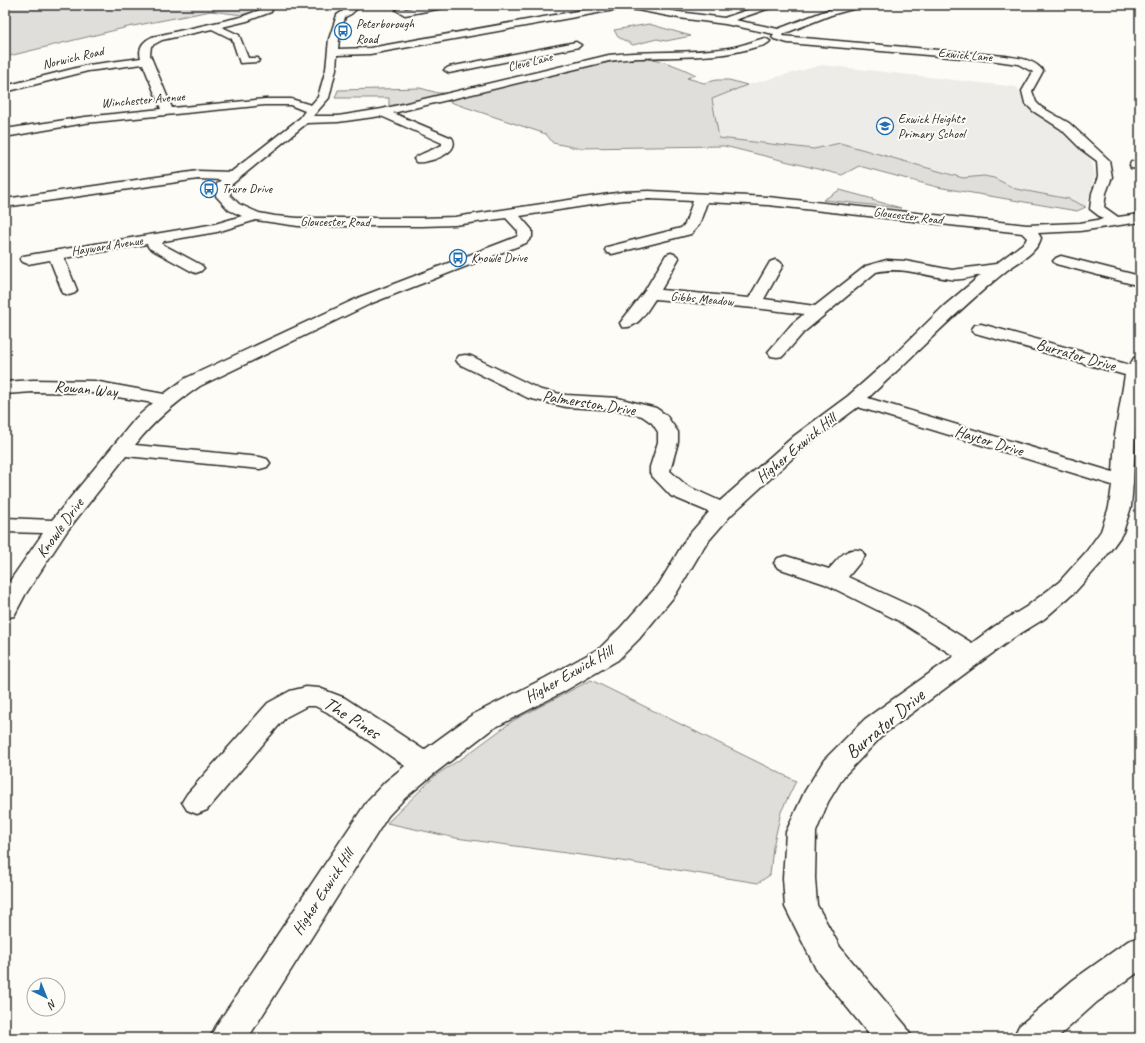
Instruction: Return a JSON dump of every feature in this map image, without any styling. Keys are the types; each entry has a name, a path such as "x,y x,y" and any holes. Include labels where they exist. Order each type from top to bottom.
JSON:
{"street":[{"name":"Gloucester Road","path":"357,5 341,15 334,39 334,52 331,69 323,98 308,115 224,184 223,196 234,207 254,216 298,222 422,222 455,221 634,195 663,195 768,201 1027,230 1080,227 1140,218"},
{"path":"404,12 443,5"},
{"path":"725,21 770,5"},
{"path":"334,52 370,51 620,6 637,7 679,15 725,21 779,32 828,13 857,5"},
{"path":"168,112 144,55 144,48 151,41 167,36 244,19 268,10"},
{"path":"214,26 236,37 249,60 233,62"},
{"name":"Exwick Lane","path":"779,32 777,37 788,40 982,57 1014,61 1034,66 1038,71 1027,91 1031,103 1037,109 1065,126 1085,146 1103,160 1105,177 1099,193 1097,209 1115,221"},
{"path":"467,33 488,41"},
{"name":"Cleve Lane","path":"308,115 338,119 382,112 609,58 633,55 720,52 750,46 765,41"},
{"path":"449,70 523,55 569,48"},
{"path":"509,49 523,55"},
{"name":"Norwich Road","path":"5,89 88,68 147,60"},
{"path":"463,67 474,71"},
{"name":"Winchester Avenue","path":"5,133 71,122 284,101 311,96 324,90"},
{"name":"Winchester Avenue","path":"284,101 296,103 308,115"},
{"path":"382,112 448,141 448,147 443,151 420,159"},
{"path":"5,204 198,175 233,176"},
{"path":"612,250 686,231 692,225 701,198"},
{"name":"Knowle Drive","path":"5,610 13,594 58,528 148,417 167,400 193,382 366,300 515,244 524,237 525,230 510,213"},
{"name":"Hayward Avenue","path":"28,259 217,228 254,216"},
{"name":"Higher Exwick Hill","path":"228,1038 378,808 395,790 424,765 482,722 554,685 609,654 630,633 668,589 695,542 723,510 801,440 855,400 896,363 950,310 1032,244 1034,238 1027,230"},
{"name":"Hayward Avenue","path":"159,238 154,245 187,267"},
{"name":"Hayward Avenue","path":"55,254 70,290"},
{"name":"Gibbs Meadow","path":"628,323 651,294 671,258"},
{"path":"1061,261 1098,264 1140,282"},
{"name":"Gibbs Meadow","path":"754,303 775,264"},
{"path":"777,352 798,328 871,269 887,265 905,266 952,275 1001,268"},
{"name":"Gibbs Meadow","path":"651,294 754,303 818,311"},
{"name":"Burrator Drive","path":"1017,339 1031,326"},
{"name":"Burrator Drive","path":"894,1038 828,958 801,907 799,878 801,832 815,799 834,768 876,726 972,655 1035,613 1067,587 1094,557 1112,532 1120,507 1124,482 1125,435 1138,367 1017,339 981,329"},
{"name":"Palmerston Drive","path":"465,360 535,394 566,401 618,404 649,412 659,419 668,432 668,442 660,467 660,473 680,491 723,510"},
{"name":"Rowan Way","path":"5,388 33,386 94,387 167,400"},
{"name":"Haytor Drive","path":"855,400 1124,482"},
{"path":"121,450 260,464"},
{"path":"5,525 58,528"},
{"path":"833,579 854,556"},
{"path":"786,563 833,579 908,615 972,655"},
{"name":"The Pines","path":"197,802 277,710 294,700 309,695 320,697 336,705 424,765"},
{"path":"1031,1038 1085,991 1140,952"}],"shaded area":[{"path":"5,5 274,5 242,15 211,11 128,27 5,57"},
{"path":"649,24 691,36 666,41 657,39 633,45 618,37 614,30"},
{"path":"644,56 690,72 696,75 687,78 704,83 717,80 729,80 747,85 712,99 719,138 814,149 840,143 963,178 984,176 994,178 1016,189 1069,199 1086,207 1077,211 937,187 859,166 842,175 724,146 577,148 553,143 546,134 444,100 588,66"},
{"name":"Exwick Heights Primary School","path":"822,65 1017,87 1024,99 1037,113 1074,141 1091,160 1095,175 1086,207 1069,199 1016,189 994,178 984,176 963,178 840,143 814,149 718,138 712,99 747,85"},
{"path":"420,88 438,93 456,93 389,108 389,98 335,98 338,90"},
{"path":"840,190 873,199 872,200 901,208 823,200"},
{"path":"591,680 796,781 781,812 773,847 770,875 758,883 596,857 456,838 387,823 436,775 464,757 514,720"}],"place":[{"name":"Peterborough Road","path":"343,31"},
{"name":"Exwick Heights Primary School","path":"885,126"},
{"name":"Truro Drive","path":"209,189"},
{"name":"Knowle Drive","path":"458,258"}]}
